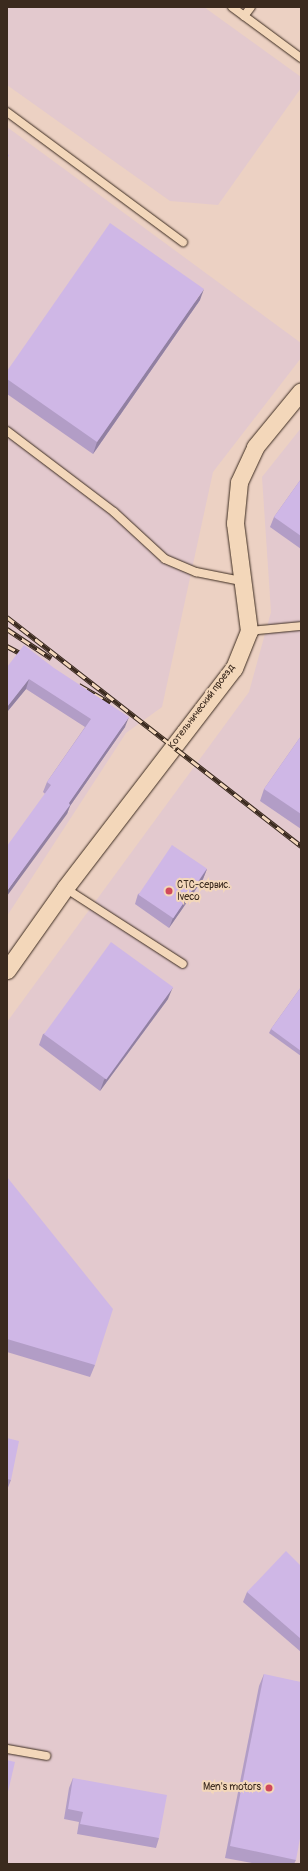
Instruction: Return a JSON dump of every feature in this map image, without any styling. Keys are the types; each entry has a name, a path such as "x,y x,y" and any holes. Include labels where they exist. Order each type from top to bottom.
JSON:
{"street":[{"path":"249,631 241,581 235,523 239,482 255,447 301,391"},
{"name":"Котельнический проезд","path":"7,970 65,888 234,668 249,631"}],"lane":[{"path":"232,7 301,58"},
{"path":"244,16 251,7"},
{"path":"7,112 183,242"},
{"path":"7,431 114,512 165,559 196,572 241,581"},
{"path":"249,631 301,626"},
{"path":"65,888 182,964"},
{"path":"7,1750 46,1756"}],"shaded area":[{"path":"7,7 204,7 301,77 301,88 218,205 170,201 7,85"},
{"path":"7,127 301,343 301,358 213,472 162,707 126,733 7,916"},
{"path":"301,428 301,1864 7,1864 7,1022 249,692 271,612 262,477"}],"building":[{"path":"110,223 204,289 97,442 7,379 7,371"},
{"path":"301,479 301,536 274,517"},
{"path":"24,645 54,668 129,717 69,803 70,805 7,891 7,846 51,785 47,782 91,719 29,679 7,707 7,667"},
{"path":"301,736 301,814 264,789"},
{"name":"СТС-сервис. Iveco","path":"172,845 207,868 173,918 138,895"},
{"path":"111,942 173,987 106,1079 44,1034"},
{"path":"301,987 301,1051 271,1029"},
{"path":"7,1177 113,1309 95,1365 7,1339"},
{"path":"7,1438 19,1441 11,1480 7,1479"},
{"path":"286,1551 301,1566 301,1639 247,1592"},
{"path":"264,1674 301,1682 301,1833 296,1860 230,1846"},
{"path":"7,1760 15,1762 7,1796"},
{"path":"73,1778 167,1795 159,1838 80,1824 83,1812 68,1809"}],"railway":[{"path":"7,617 301,846"},
{"path":"7,629 51,658"},
{"path":"7,646 28,657"},
{"path":"79,685 110,703"}],"place":[{"name":"СТС-сервис. Iveco","path":"169,891"},
{"name":"Men's motors","path":"269,1788"}]}
